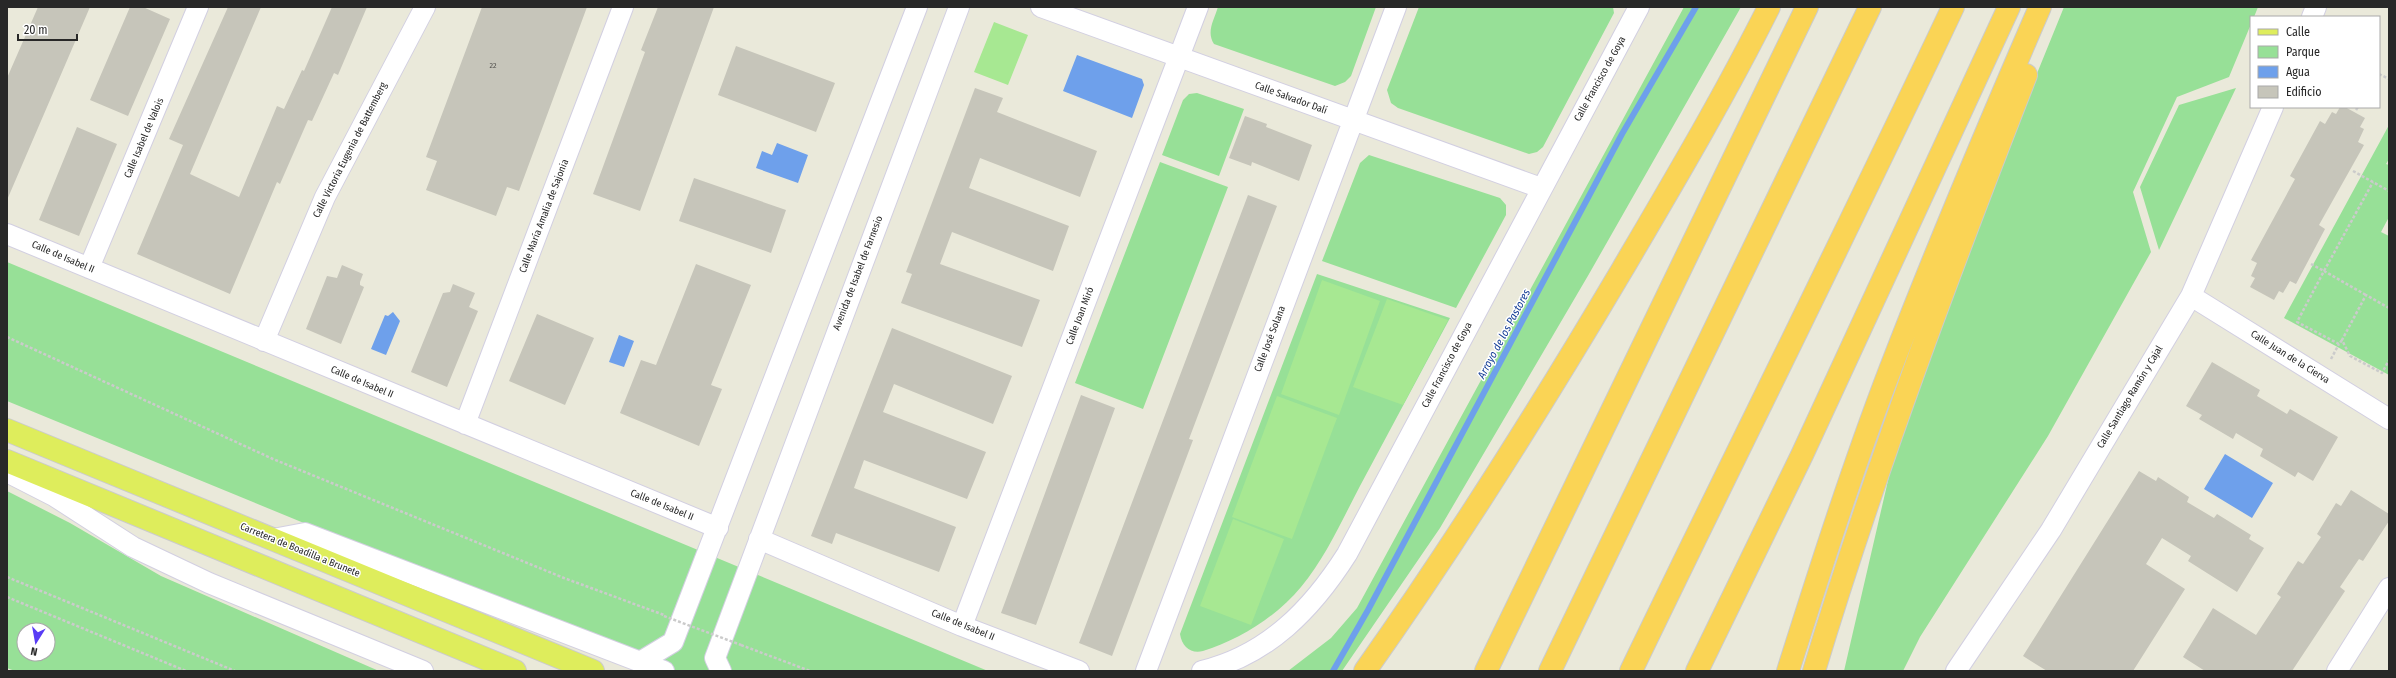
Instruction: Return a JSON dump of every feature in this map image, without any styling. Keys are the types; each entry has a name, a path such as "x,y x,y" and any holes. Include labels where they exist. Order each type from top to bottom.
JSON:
{"highway":[{"path":"1365,671 1464,528 1584,335 1696,144 1769,7"},
{"path":"1486,671 1807,7"},
{"path":"1550,671 1870,7"},
{"path":"1632,671 1745,434 1876,170 1953,7"},
{"path":"1697,671 1805,448 2009,7"},
{"path":"1788,671 1830,538 1889,372 1952,211 2040,7"},
{"path":"1814,671 1861,519 1921,350 1975,205 2054,7"}],"main road":[{"name":"Carretera de Boadilla a Brunete","path":"7,430 593,671"},
{"path":"7,461 515,671"}],"street":[{"name":"Calle Isabel de Valois","path":"89,268 198,7"},
{"name":"Calle Victoria Eugenia de Battemberg","path":"264,341 324,196 425,7"},
{"name":"Calle María Amalia de Sajonia","path":"465,424 623,7"},
{"path":"640,662 674,642 917,7"},
{"name":"Avenida de Isabel de Farnesio","path":"720,671 715,658 758,539 959,7"},
{"name":"Calle Salvador Dalí","path":"1041,7 1541,188"},
{"name":"Calle Joan Miró","path":"962,626 1198,7"},
{"name":"Calle José Solana","path":"1146,671 1352,120 1396,7"},
{"name":"Calle Francisco de Goya","path":"1202,671 1247,655 1275,637 1296,621 1326,587 1347,554 1541,188 1639,7"},
{"name":"Calle Santiago Ramón y Cajal","path":"1956,671 2051,530 2191,296 2273,108"},
{"name":"Calle de Isabel II","path":"7,234 718,528"},
{"name":"Calle Juan de la Cierva","path":"2191,296 2389,419"},
{"path":"7,472 54,496 140,551 209,583 423,671"},
{"path":"273,539 305,533 664,671"},
{"name":"Calle de Isabel II","path":"758,539 962,626 1079,671"},
{"path":"2337,671 2389,588"}],"path":[{"path":"2380,74 2389,79"},
{"path":"2353,171 2389,191"},
{"path":"2339,344 2296,322 2373,182"},
{"path":"2312,264 2389,308"},
{"path":"2331,359 2366,295"},
{"path":"7,337 273,459 564,578 810,671"},
{"path":"2342,340 2350,356 2382,373 2389,360"},
{"path":"7,576 234,671"},
{"path":"7,597 186,671"}],"green space":[{"path":"1218,7 1376,7 1351,76 1345,82 1335,86 1214,44 1211,30"},
{"path":"1419,7 1613,7 1614,13 1543,147 1537,152 1529,154 1398,108 1391,103 1387,90"},
{"path":"1684,7 1741,7 1589,274 1440,528 1342,671 1288,671 1331,638 1357,608"},
{"path":"2064,7 2258,7 2254,16 2250,16 2250,26 2229,77 2177,97 2133,192 2151,252 2048,436 1920,637 1903,671 1844,671 1902,420 1968,243"},
{"path":"994,22 1028,35 1008,85 974,72"},
{"path":"2236,88 2159,250 2140,187 2179,105"},
{"path":"1197,93 1244,109 1219,176 1162,155 1183,100 1189,94"},
{"path":"2389,125 2389,159 2386,164 2389,165 2389,217 2381,232 2389,236 2389,375 2284,318"},
{"path":"1369,155 1500,198 1506,205 1506,215 1456,308 1322,261 1360,163"},
{"path":"1160,162 1228,187 1143,409 1075,383"},
{"path":"7,262 988,671 664,671 7,401"},
{"path":"1317,274 1450,318 1333,538 1301,587 1268,618 1243,634 1230,641 1203,651 1199,652 1191,650 1185,646 1180,634"},
{"path":"1322,280 1380,301 1339,415 1281,394"},
{"path":"1387,299 1448,320 1403,405 1353,387"},
{"path":"1277,396 1337,418 1292,539 1232,517"},
{"path":"7,491 70,523 161,576 379,671 15,671 7,668"},
{"path":"1233,519 1284,539 1251,625 1200,606"}],"water":[{"path":"1077,55 1142,79 1144,85 1132,118 1063,91"},
{"path":"777,143 808,155 798,183 756,168 762,151 772,155"},
{"path":"393,312 400,321 386,355 371,349 385,315 388,316"},
{"path":"619,335 634,341 624,367 609,362"},
{"path":"2225,454 2273,483 2252,518 2204,489"}],"building":[{"path":"38,7 90,7 7,200 7,78"},
{"path":"130,7 143,7 170,19 128,116 90,100"},
{"path":"228,7 261,7 190,174 239,197 277,106 284,109 302,70 304,71 332,7 367,7 338,75 334,73 312,121 308,120 280,184 277,182 230,294 137,254 183,145 169,139"},
{"path":"482,7 587,7 519,191 507,187 496,216 426,190 437,161 426,157"},
{"path":"658,7 714,7 640,211 593,194 645,52 641,50"},
{"path":"736,46 835,83 816,132 718,95"},
{"path":"975,88 1003,98 997,112 1097,151 1080,197 980,158 969,188 1069,226 1053,271 952,232 940,264 1040,300 1022,347 901,303 912,274 906,272"},
{"path":"2339,108 2347,108 2365,118 2360,127 2364,129 2358,142 2364,145 2319,225 2325,229 2296,284 2290,281 2283,293 2279,291 2274,300 2250,287 2255,278 2251,276 2257,263 2251,260 2295,179 2290,176 2320,121 2325,124 2332,112 2336,114"},
{"path":"1245,116 1267,124 1266,127 1312,145 1299,181 1252,162 1251,166 1229,158"},
{"path":"77,127 117,144 79,236 39,220"},
{"path":"694,178 786,210 771,253 679,221"},
{"path":"1248,195 1277,206 1189,439 1193,440 1112,656 1079,643"},
{"path":"696,264 751,285 711,385 722,389 699,446 620,413 641,360 656,365"},
{"path":"342,265 363,274 360,285 364,287 341,344 306,329 327,276 337,278"},
{"path":"453,284 475,293 469,307 478,311 447,387 411,372 443,293 450,292"},
{"path":"537,314 594,338 565,405 509,381"},
{"path":"892,328 1012,376 993,424 894,384 883,412 986,452 967,499 864,460 854,488 956,527 939,572 836,533 832,544 811,536"},
{"path":"2212,362 2260,390 2257,396 2287,414 2290,409 2338,437 2313,481 2298,472 2295,477 2260,456 2263,449 2236,433 2233,439 2199,419 2202,415 2186,406"},
{"path":"1081,395 1115,408 1036,625 1001,613"},
{"path":"2139,471 2156,481 2158,477 2189,497 2187,502 2214,518 2217,514 2251,535 2249,539 2264,548 2237,592 2188,561 2191,556 2162,538 2146,564 2185,589 2133,671 2047,671 2023,656"},
{"path":"2351,490 2389,514 2389,521 2363,561 2359,559 2340,587 2345,591 2292,671 2205,671 2183,657 2213,608 2256,635 2281,597 2277,594 2298,561 2303,564 2321,537 2317,534 2336,503 2341,506"}],"waterway":[{"name":"Arroyo de los Pastores","path":"1333,671 1368,610 1622,134 1696,7"}]}
